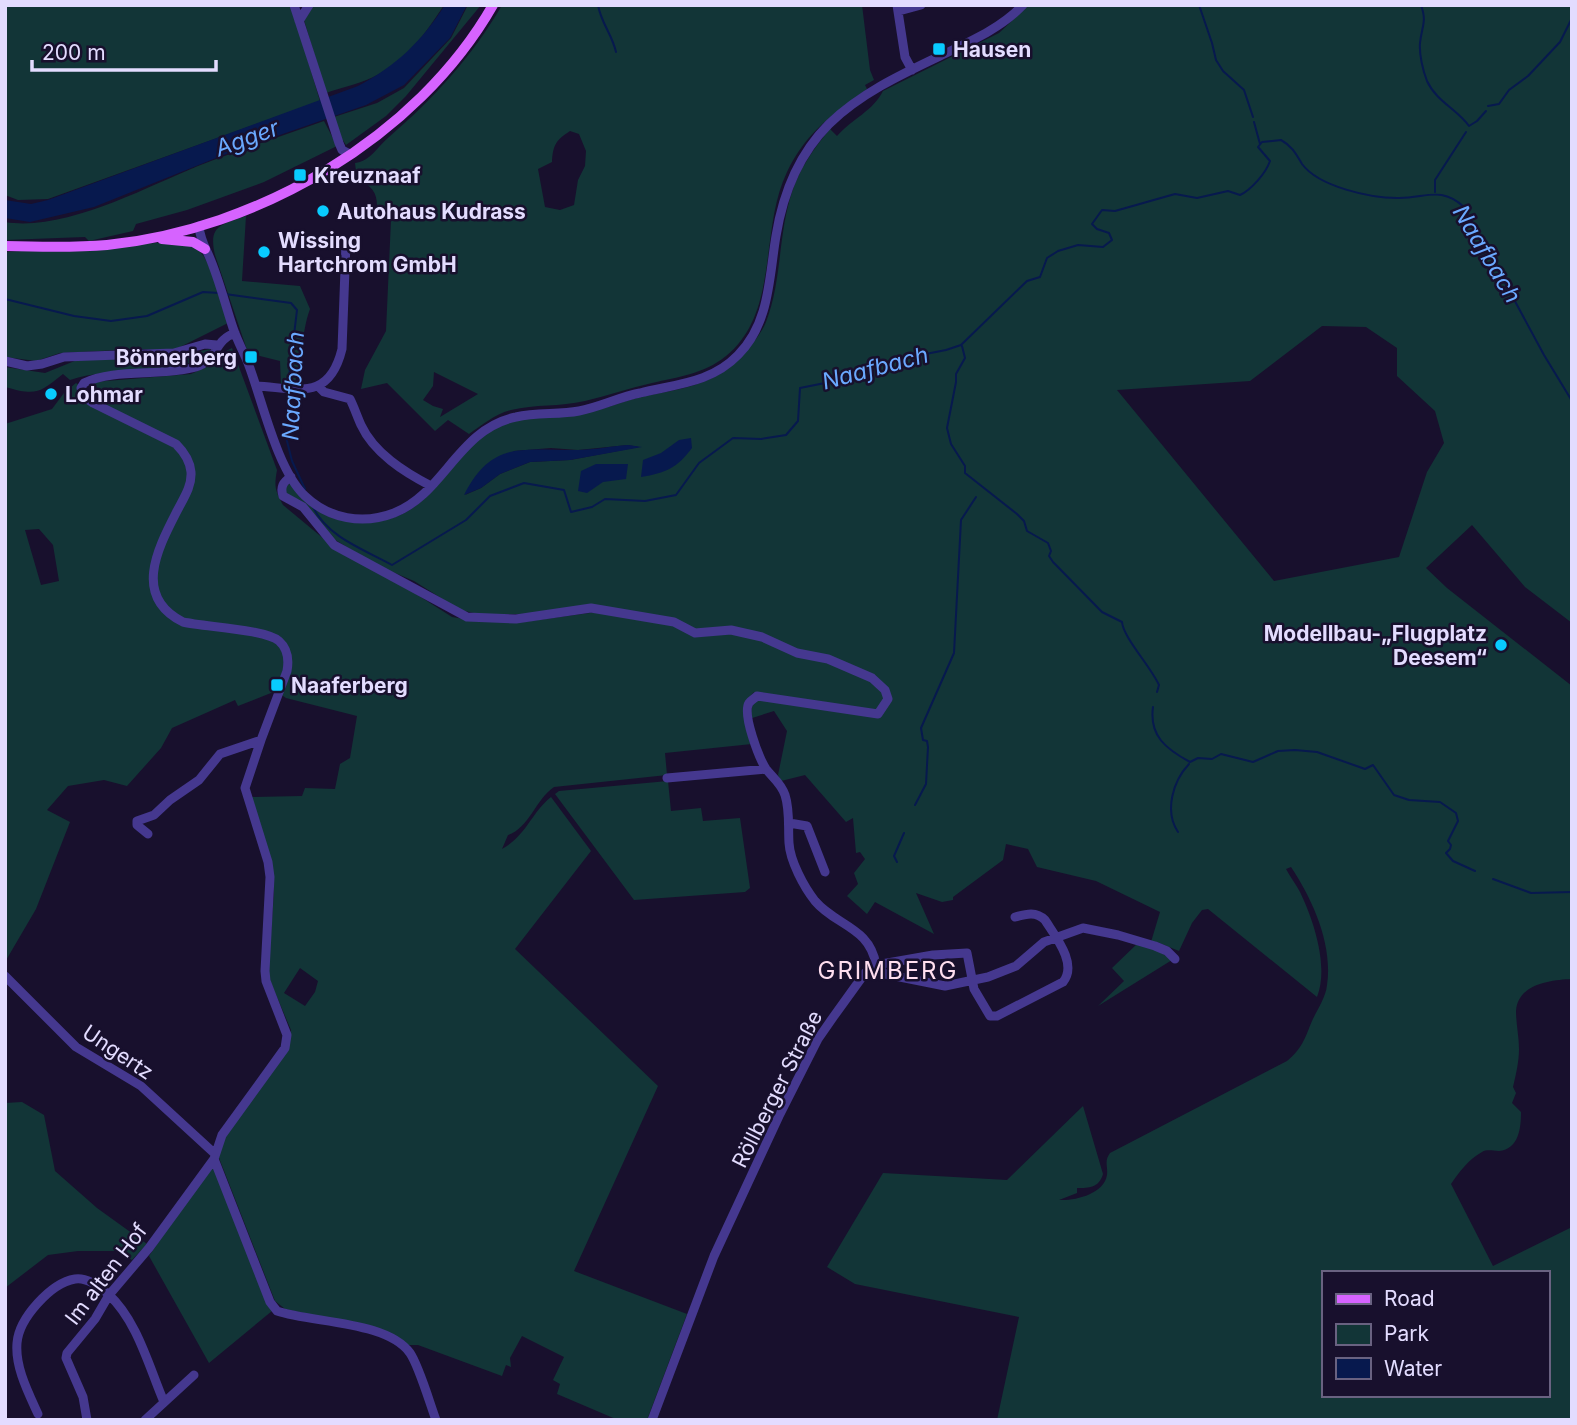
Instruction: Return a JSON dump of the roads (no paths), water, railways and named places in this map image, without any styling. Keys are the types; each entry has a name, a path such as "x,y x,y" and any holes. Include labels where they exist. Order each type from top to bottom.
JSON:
{"main road":[{"path":"5,246 72,247 146,239 199,226 281,195 350,154 404,112 429,89 452,62 493,5"},
{"path":"146,239 193,242 207,252"}],"street":[{"path":"294,5 337,137 342,150 350,154"},
{"path":"299,21 309,5"},
{"path":"912,70 905,57 898,8 921,5"},
{"path":"199,226 201,242 291,477 306,497 338,516 351,519 374,518 398,512 431,486 473,439 489,428 513,417 576,412 638,393 691,383 708,376 739,354 753,335 765,305 783,200 795,168 816,138 848,108 881,85 992,30 1023,5"},
{"path":"256,386 308,390 319,387 338,364 345,316 346,243"},
{"path":"148,834 137,825 137,821 154,815 199,780 220,754 261,740 288,671 289,661 285,648 271,637 183,622 165,610 153,587 153,568 190,484 190,463 176,444 93,403 83,396 81,388 84,383 100,377 179,371 198,366 209,361 217,345 235,333"},
{"path":"5,361 27,366 64,357 174,353 205,344 217,345"},
{"path":"319,387 350,399 361,424 374,443 400,468 431,486"},
{"path":"291,477 282,485 283,496 303,507 334,545 467,617 516,619 591,608 674,622 695,633 731,630 762,636 797,653 828,659 877,681 885,690 888,699 878,714 770,696 754,697 747,710 750,729 766,769 779,782 785,793 789,846 806,886 816,902 868,942 876,965 885,974 944,986 972,981 1016,966 1044,942 1080,928 1155,946 1167,951 1175,959"},
{"name":"Im alten Hof","path":"87,1420 83,1397 66,1353 95,1319 109,1295 149,1248 214,1156 222,1135 285,1048 287,1035 266,981 270,877 268,862 245,789 261,740"},
{"path":"667,778 766,769"},
{"path":"789,823 807,827 825,872"},
{"path":"876,965 933,955 967,953 974,989 990,1016 997,1016 1063,982 1067,975 1066,955 1041,916 1029,913 1014,917"},
{"name":"Röllberger Straße","path":"652,1420 714,1256 779,1116 818,1039 865,973 876,965"},
{"name":"Ungertz","path":"5,976 76,1047 141,1086 214,1156"},
{"path":"214,1156 270,1302 277,1311 373,1330 396,1341 410,1354 436,1420"},
{"path":"38,1414 18,1362 16,1340 35,1306 58,1285 76,1279 85,1279 98,1286 124,1312 164,1402"},
{"path":"145,1420 194,1375"}],"water":[{"name":"Agger","path":"445,5 467,5 450,38 404,85 366,105 231,152 94,207 30,222 5,218 5,200 31,204 48,200 358,86 407,52"},
{"path":"691,438 692,448 676,465 657,474 641,477 643,460 661,453 679,440"},
{"path":"628,445 642,447 570,460 530,462 500,474 481,488 464,495 487,464 512,452 584,450"},
{"path":"596,464 628,464 626,479 603,482 587,493 578,491 581,471"}],"waterway":[{"path":"598,5 616,52"},
{"path":"1199,5 1216,60 1223,71 1244,90 1253,117"},
{"path":"1421,5 1424,20 1420,52 1431,88 1469,126 1486,111"},
{"path":"1488,106 1499,104 1509,90 1528,76 1560,42 1572,18"},
{"path":"1254,122 1260,144"},
{"path":"1435,192 1435,180 1466,132"},
{"name":"Naafbach","path":"313,507 327,527 337,535 392,565 466,520 490,496 524,483 564,490 571,512 592,507 605,499 645,501 676,495 699,463 733,438 761,439 786,435 798,421 800,388 835,381 890,361 961,345 1027,281 1040,277 1047,258 1058,251 1078,245 1103,247 1112,240 1109,233 1092,224 1102,210 1115,211 1175,194 1197,198 1228,191 1240,195 1258,181 1270,161 1258,147 1262,142 1281,140 1310,172 1346,190 1386,197 1447,196 1464,207 1572,401"},
{"name":"Naafbach","path":"5,299 74,316 111,321 147,316 203,292 219,293"},
{"name":"Naafbach","path":"225,294 291,303 297,310 288,385"},
{"path":"962,346 965,358 956,374 947,428 951,444 965,466 965,473 1017,514 1024,521 1027,531 1048,543 1051,551 1049,556 1053,562 1102,612 1122,622 1127,636 1159,685 1157,692"},
{"name":"Naafbach","path":"288,394 286,437 292,461 305,489"},
{"path":"915,805 926,784 928,747 927,741 923,740 921,728 954,653 961,520 976,497"},
{"path":"1153,707 1154,726 1161,740 1190,762 1198,758 1212,759 1221,754 1253,762 1278,751 1295,750 1317,752 1365,769 1373,765 1394,795 1409,800 1440,802 1456,813 1458,821 1448,841 1451,845 1446,853 1453,861 1475,871"},
{"path":"1178,832 1172,815 1172,796 1189,764"},
{"path":"897,862 894,856 904,833"},
{"path":"1493,879 1531,893 1572,892"}],"place":[{"name":"Hausen","path":"939,49"},
{"name":"Kreuznaaf","path":"300,175"},
{"name":"Autohaus Kudrass","path":"323,211"},
{"name":"Wissing Hartchrom GmbH","path":"264,252"},
{"name":"Bönnerberg","path":"251,357"},
{"name":"Lohmar","path":"51,394"},
{"name":"Modellbau-„Flugplatz Deesem“","path":"1501,645"},
{"name":"Naaferberg","path":"277,685"}],"district":[{"name":"GRIMBERG","path":"888,970"}]}
